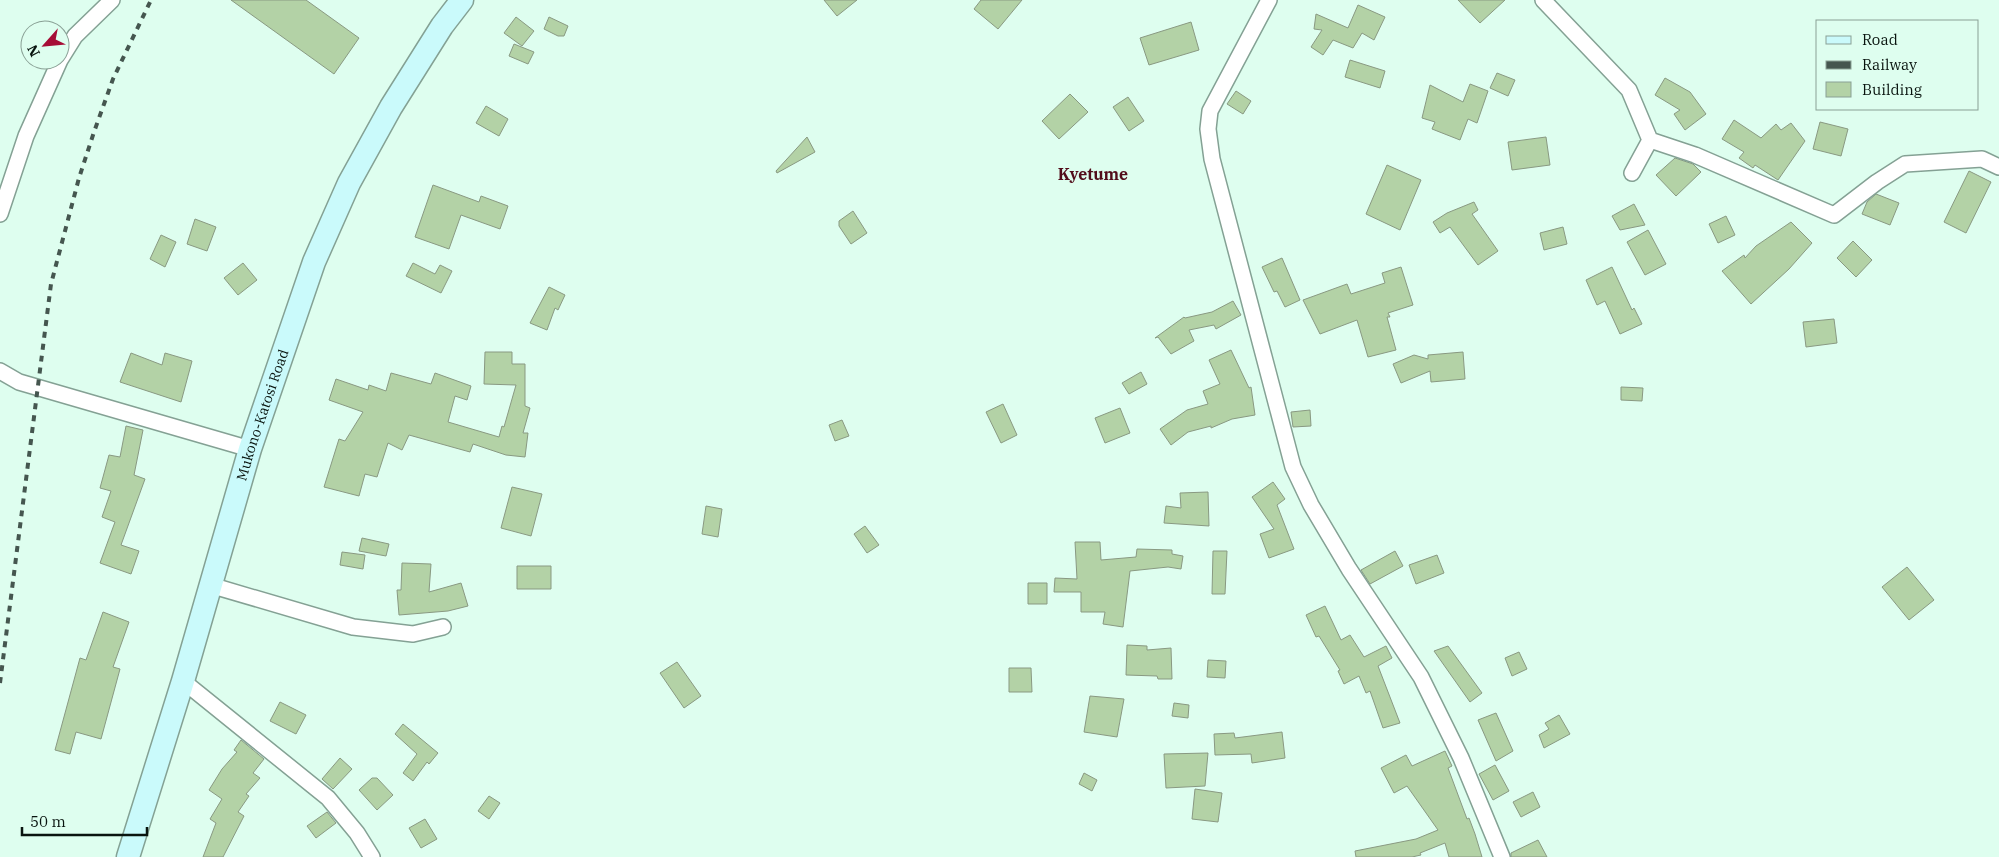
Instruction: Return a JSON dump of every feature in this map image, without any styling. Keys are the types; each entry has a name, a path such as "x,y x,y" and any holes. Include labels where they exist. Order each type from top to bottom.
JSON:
{"main road":[{"name":"Mukono-Katosi Road","path":"128,857 183,681 250,449 314,262 349,183 391,107 442,26 462,0"}],"street":[{"path":"70,44 75,36 112,0"},
{"path":"1269,0 1210,111 1208,128 1212,159 1293,467 1311,505 1349,569 1421,677 1461,758 1502,857"},
{"path":"1543,0 1629,90 1650,140 1694,155 1834,215 1877,182 1905,164 1982,159 1999,167"},
{"path":"0,214 26,136 56,70"},
{"path":"1632,173 1650,140"},
{"path":"0,371 19,382 250,449"},
{"path":"210,585 353,627 413,634 443,627"},
{"path":"183,681 328,798 357,833 372,857"}],"building":[{"path":"231,0 306,0 359,38 334,74"},
{"path":"824,0 857,0 837,16"},
{"path":"981,0 1022,0 998,29 974,9"},
{"path":"1458,0 1505,0 1480,23"},
{"path":"1358,5 1385,17 1374,40 1362,33 1353,48 1333,40 1323,55 1311,47 1322,30 1314,29 1316,14 1348,28"},
{"path":"516,17 534,31 522,46 504,33"},
{"path":"549,17 568,26 564,36 558,36 544,29"},
{"path":"1191,22 1199,50 1149,65 1140,38"},
{"path":"514,44 534,52 528,64 509,56"},
{"path":"1350,60 1385,71 1380,88 1345,77"},
{"path":"1497,73 1515,80 1508,96 1490,88"},
{"path":"1665,78 1690,92 1706,114 1685,130 1674,114 1680,110 1655,95"},
{"path":"1470,84 1488,91 1477,123 1468,119 1460,140 1432,129 1435,122 1422,118 1430,85 1463,102"},
{"path":"1236,91 1251,101 1243,114 1227,104"},
{"path":"1070,94 1088,112 1059,139 1042,121"},
{"path":"1128,97 1144,121 1129,131 1113,107"},
{"path":"486,106 508,119 499,136 476,123"},
{"path":"1734,120 1761,138 1776,124 1781,130 1791,123 1805,141 1778,180 1755,165 1753,168 1739,158 1744,152 1722,139"},
{"path":"1820,122 1848,129 1841,156 1813,149"},
{"path":"807,137 815,152 777,173 776,171"},
{"path":"1546,137 1550,165 1512,170 1508,142"},
{"path":"1675,158 1693,164 1701,172 1676,196 1656,175"},
{"path":"1387,165 1421,180 1400,230 1366,214"},
{"path":"1969,171 1991,182 1966,233 1944,222"},
{"path":"433,185 479,202 481,196 508,206 500,229 461,215 449,249 415,237"},
{"path":"1876,194 1899,203 1890,225 1862,214 1867,202"},
{"path":"1474,202 1478,210 1472,214 1498,251 1478,265 1450,227 1440,233 1433,222 1447,213"},
{"path":"1634,204 1645,225 1620,230 1612,216"},
{"path":"853,211 867,233 851,244 839,226 839,221"},
{"path":"1726,216 1735,235 1718,243 1709,224"},
{"path":"195,219 216,227 207,251 187,244"},
{"path":"1791,222 1812,243 1789,269 1751,304 1722,271 1744,255 1745,258 1756,246"},
{"path":"1563,227 1567,244 1544,250 1540,233"},
{"path":"1648,230 1666,264 1645,275 1627,242"},
{"path":"161,235 176,242 165,267 150,259"},
{"path":"1853,241 1872,260 1856,277 1837,258"},
{"path":"1282,258 1300,300 1285,307 1277,291 1274,292 1262,267"},
{"path":"243,263 257,280 238,295 224,278"},
{"path":"413,263 435,274 440,265 452,271 441,293 406,276"},
{"path":"1401,267 1413,305 1388,313 1390,317 1387,317 1396,350 1368,357 1357,320 1320,334 1303,300 1347,284 1351,294 1385,283 1382,273"},
{"path":"1612,267 1632,310 1634,308 1642,324 1620,334 1605,301 1597,305 1586,280"},
{"path":"549,287 565,295 558,310 555,308 547,330 530,323"},
{"path":"1233,301 1241,315 1216,329 1214,325 1189,330 1194,341 1171,354 1158,337 1155,338 1184,317 1212,312"},
{"path":"1834,319 1837,343 1806,347 1803,322"},
{"path":"1231,350 1249,388 1251,387 1255,415 1232,419 1211,428 1211,426 1188,432 1171,445 1160,429 1187,410 1208,404 1203,391 1220,384 1209,360"},
{"path":"485,352 512,352 512,364 525,364 525,406 530,408 523,433 528,433 525,457 506,455 473,444 470,452 409,435 402,450 388,443 377,477 365,474 359,496 324,487 339,439 345,441 363,412 329,400 336,379 368,390 369,385 386,391 391,373 431,384 435,373 471,386 467,400 455,396 448,422 499,437 502,426 504,427 516,385 484,384"},
{"path":"1463,352 1465,379 1431,382 1430,371 1401,383 1393,364 1414,355 1428,359 1428,355"},
{"path":"131,353 162,365 165,353 192,361 181,402 120,382"},
{"path":"1141,372 1147,384 1129,394 1122,383"},
{"path":"1621,387 1643,388 1642,401 1621,400"},
{"path":"1003,404 1017,435 1001,443 986,412"},
{"path":"1120,408 1130,433 1105,443 1095,418"},
{"path":"1310,410 1311,426 1293,427 1291,412"},
{"path":"842,420 849,436 835,441 829,425"},
{"path":"126,426 143,430 134,475 145,479 121,545 139,551 131,574 100,563 115,522 102,517 111,491 100,488 109,455 120,457"},
{"path":"1273,482 1285,499 1277,505 1294,549 1269,558 1260,534 1274,529 1252,497"},
{"path":"512,487 542,494 531,536 501,528"},
{"path":"1208,492 1209,526 1164,523 1166,506 1181,508 1180,493"},
{"path":"706,506 722,509 718,537 702,534"},
{"path":"865,526 879,545 867,553 854,534"},
{"path":"362,538 389,544 386,556 359,551"},
{"path":"1075,542 1100,542 1101,560 1136,557 1137,549 1172,550 1172,554 1183,556 1181,569 1168,567 1130,571 1123,627 1103,624 1105,612 1081,612 1081,592 1054,592 1055,578 1077,579"},
{"path":"1213,551 1227,551 1225,594 1212,594"},
{"path":"1395,551 1403,566 1370,584 1361,570"},
{"path":"342,552 365,555 363,569 340,565"},
{"path":"1437,555 1444,573 1416,584 1409,565"},
{"path":"402,563 431,564 429,592 461,583 468,606 448,611 399,615 397,590 401,590"},
{"path":"517,566 551,566 551,589 517,589"},
{"path":"1907,567 1934,600 1909,620 1882,587"},
{"path":"1028,583 1047,583 1047,604 1028,604"},
{"path":"1325,606 1341,640 1350,635 1364,657 1386,646 1392,658 1378,666 1400,723 1383,728 1370,691 1366,693 1359,676 1344,684 1338,671 1340,670 1319,636 1316,637 1306,615"},
{"path":"103,612 129,622 113,667 120,669 101,739 76,732 70,754 55,750 80,658 86,660"},
{"path":"1127,645 1147,646 1147,650 1171,648 1172,679 1158,679 1157,676 1126,675"},
{"path":"1448,646 1482,693 1470,702 1434,651"},
{"path":"1519,652 1527,669 1512,676 1505,658"},
{"path":"1208,660 1226,661 1225,678 1207,677"},
{"path":"677,662 701,696 684,708 660,673"},
{"path":"1009,668 1031,668 1032,692 1009,692"},
{"path":"1090,696 1124,699 1117,737 1084,732"},
{"path":"280,702 306,715 296,734 270,721"},
{"path":"1174,703 1189,705 1188,718 1172,716"},
{"path":"1496,713 1513,751 1496,761 1478,720"},
{"path":"1559,715 1570,734 1544,748 1539,735 1549,729 1545,723"},
{"path":"403,724 438,753 429,764 427,762 413,781 403,773 417,754 395,734"},
{"path":"1282,732 1285,758 1252,763 1251,754 1215,755 1214,734 1234,733 1235,738"},
{"path":"241,740 264,759 253,773 260,778 246,794 249,796 238,812 244,816 223,857 203,857 216,823 210,819 222,799 209,790 222,769 237,752 234,750"},
{"path":"1445,751 1452,766 1448,768 1467,819 1469,818 1482,857 1449,857 1445,843 1420,853 1421,855 1412,857 1356,857 1355,851 1416,839 1438,830 1407,786 1394,793 1381,768 1406,755 1412,766"},
{"path":"1208,753 1205,786 1166,788 1164,754"},
{"path":"340,758 352,769 333,789 322,779"},
{"path":"1495,765 1509,791 1493,800 1479,774"},
{"path":"1084,773 1097,780 1092,791 1079,784"},
{"path":"372,778 377,778 393,795 377,810 359,790"},
{"path":"1195,789 1222,793 1218,822 1192,819"},
{"path":"1533,792 1540,807 1521,817 1513,802"},
{"path":"489,796 500,803 489,819 478,811"},
{"path":"327,812 336,823 316,838 307,826"},
{"path":"425,819 437,839 421,848 409,828"},
{"path":"1538,840 1547,857 1511,857 1511,853"}],"railway":[{"path":"0,683 51,284 79,178 94,132 113,79 151,0"}],"district":[{"name":"Kyetume","path":"1093,174"}]}
